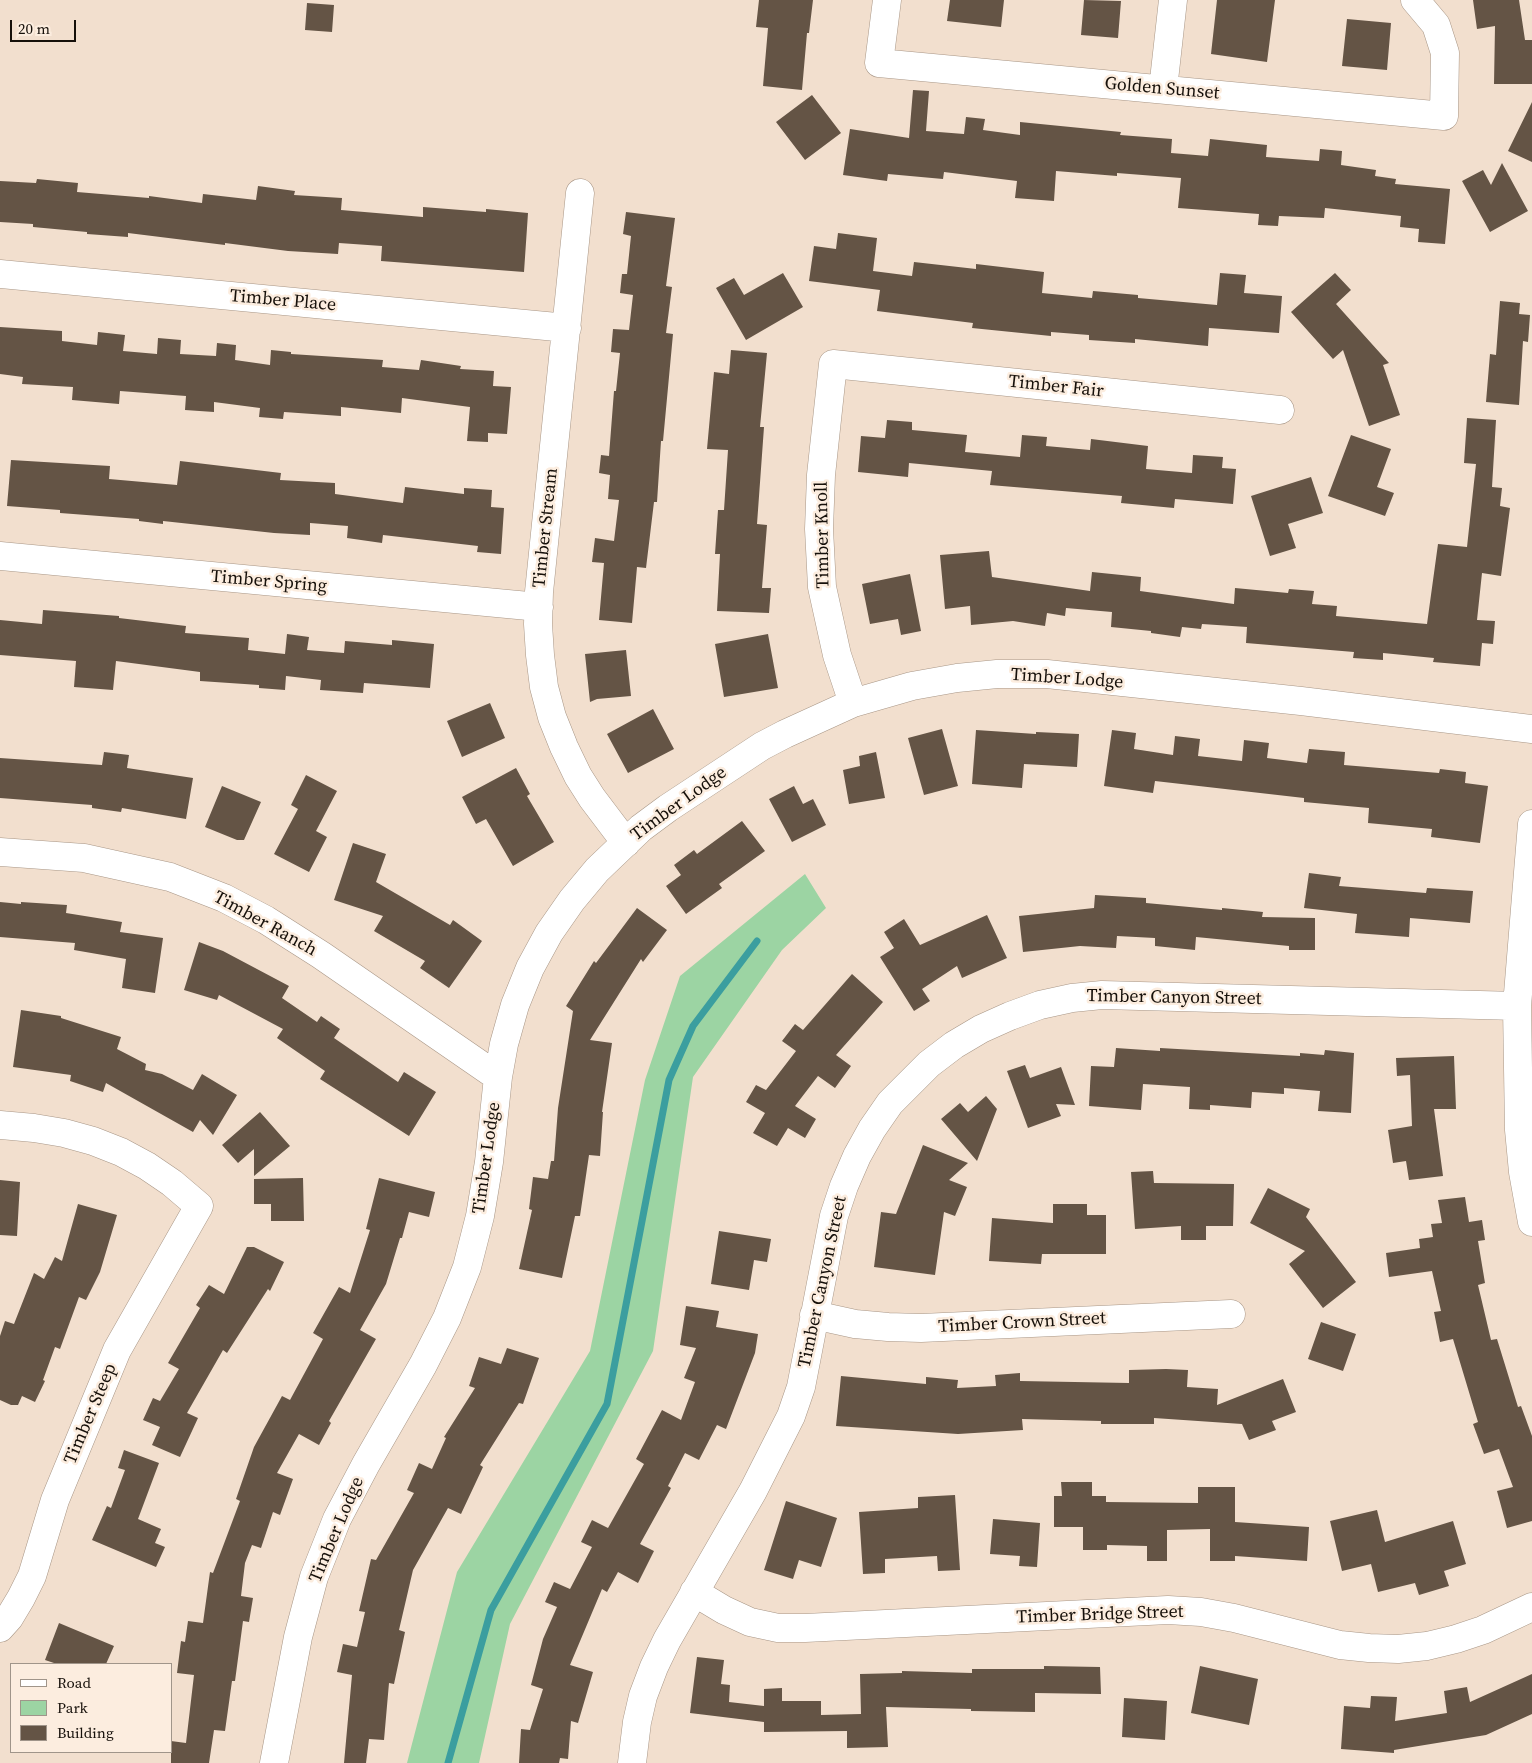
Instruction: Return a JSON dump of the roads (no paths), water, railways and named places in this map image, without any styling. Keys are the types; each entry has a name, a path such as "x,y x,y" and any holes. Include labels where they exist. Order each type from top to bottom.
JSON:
{"street":[{"name":"Golden Sunset","path":"887,0 879,63 1444,116 1445,53 1436,25 1415,0"},
{"path":"1163,89 1173,0"},
{"name":"Timber Stream","path":"580,193 539,607 540,655 544,687 552,717 564,747 578,776 592,798 626,843"},
{"name":"Timber Place","path":"0,274 566,328"},
{"name":"Timber Fair","path":"833,364 1280,410"},
{"name":"Timber Knoll","path":"833,364 821,475 822,587 836,655 854,703"},
{"name":"Timber Spring","path":"0,556 539,607"},
{"name":"Timber Lodge","path":"274,1763 298,1637 314,1577 337,1519 423,1365 447,1318 466,1267 480,1216 489,1162 498,1077 504,1044 515,1005 530,968 544,942 572,900 597,870 641,828 762,746 785,734 854,703 912,686 957,678 997,674 1048,674 1301,701 1532,729"},
{"path":"1532,824 1517,1006 1519,1130 1523,1172 1532,1222"},
{"name":"Timber Ranch","path":"0,852 84,858 170,877 224,898 266,920 321,955 498,1077"},
{"name":"Timber Canyon Street","path":"632,1763 637,1722 643,1696 654,1667 694,1592 753,1491 791,1416 801,1387 834,1216 856,1156 872,1128 890,1103 929,1064 954,1045 1010,1016 1040,1005 1102,994 1517,1006"},
{"name":"Timber Steep","path":"0,1126 34,1128 64,1133 107,1147 147,1166 199,1206 117,1350 55,1500 32,1576 9,1618 0,1628"},
{"name":"Timber Crown Street","path":"814,1315 855,1324 921,1328 1231,1314"},
{"name":"Timber Bridge Street","path":"694,1592 724,1610 750,1622 778,1628 1168,1610 1201,1612 1234,1618 1340,1645 1369,1648 1418,1647 1456,1639 1483,1630 1532,1607"}],"waterway":[{"path":"448,1763 491,1610 607,1404 669,1080 693,1026 757,941"}]}
